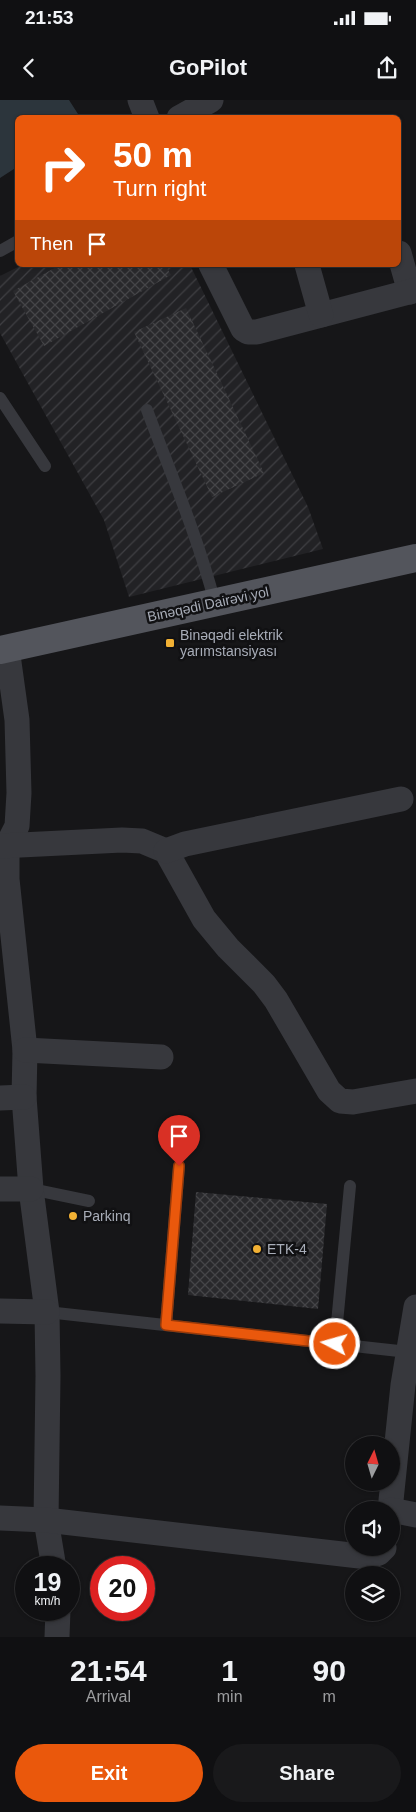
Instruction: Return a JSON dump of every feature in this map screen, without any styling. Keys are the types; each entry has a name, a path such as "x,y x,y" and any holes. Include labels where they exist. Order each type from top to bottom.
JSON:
{"main road":[{"name":"Binəqədi Dairəvi yol","path":"3,649 416,558"}],"street":[{"path":"140,100 146,115"},
{"path":"184,115 211,100"},
{"path":"212,267 243,329 248,332 257,332 413,291 401,258"},
{"path":"308,267 321,315"},
{"path":"3,649 16,720 19,793 17,826 4,846 12,906 25,1050 12,1098 31,1189 47,1312 46,1520 52,1556"},
{"path":"166,851 185,844 401,799"},
{"path":"4,846 122,840 142,842 166,851 204,920 228,948 264,984 276,1000 329,1091 340,1101 353,1102 416,1091"},
{"path":"25,1050 161,1057"},
{"path":"0,1189 31,1189"},
{"path":"392,1501 410,1386 408,1352 416,1307"},
{"path":"0,1311 47,1312"},
{"path":"400,1512 416,1516"},
{"path":"0,1518 46,1520 345,1554"},
{"path":"56,1637 57,1621"}],"lane":[{"path":"0,251 15,243"},
{"path":"0,398 45,466"},
{"path":"147,410 194,536 215,603"},
{"path":"166,1325 179,1166"},
{"path":"335,1344 350,1186"},
{"path":"31,1189 89,1201"},
{"path":"47,1312 408,1352"}],"shaded area":[{"path":"0,100 69,100 78,115 15,115 15,168 0,178"},
{"path":"18,267 191,267 308,507 323,549 129,597 104,520 0,333 0,276"}],"building":[{"path":"56,267 166,267 171,275 44,346 13,291"},
{"path":"186,308 264,473 212,497 134,332"},
{"name":"ETK-4","path":"196,1192 327,1204 318,1309 188,1295"}],"place":[{"name":"Binəqədi elektrik yarımstansiyası","path":"170,643"},
{"name":"Parkinq","path":"73,1216"},
{"name":"ETK-4","path":"257,1249"}],"route":[{"path":"179,1166 166,1325 335,1344"}]}
